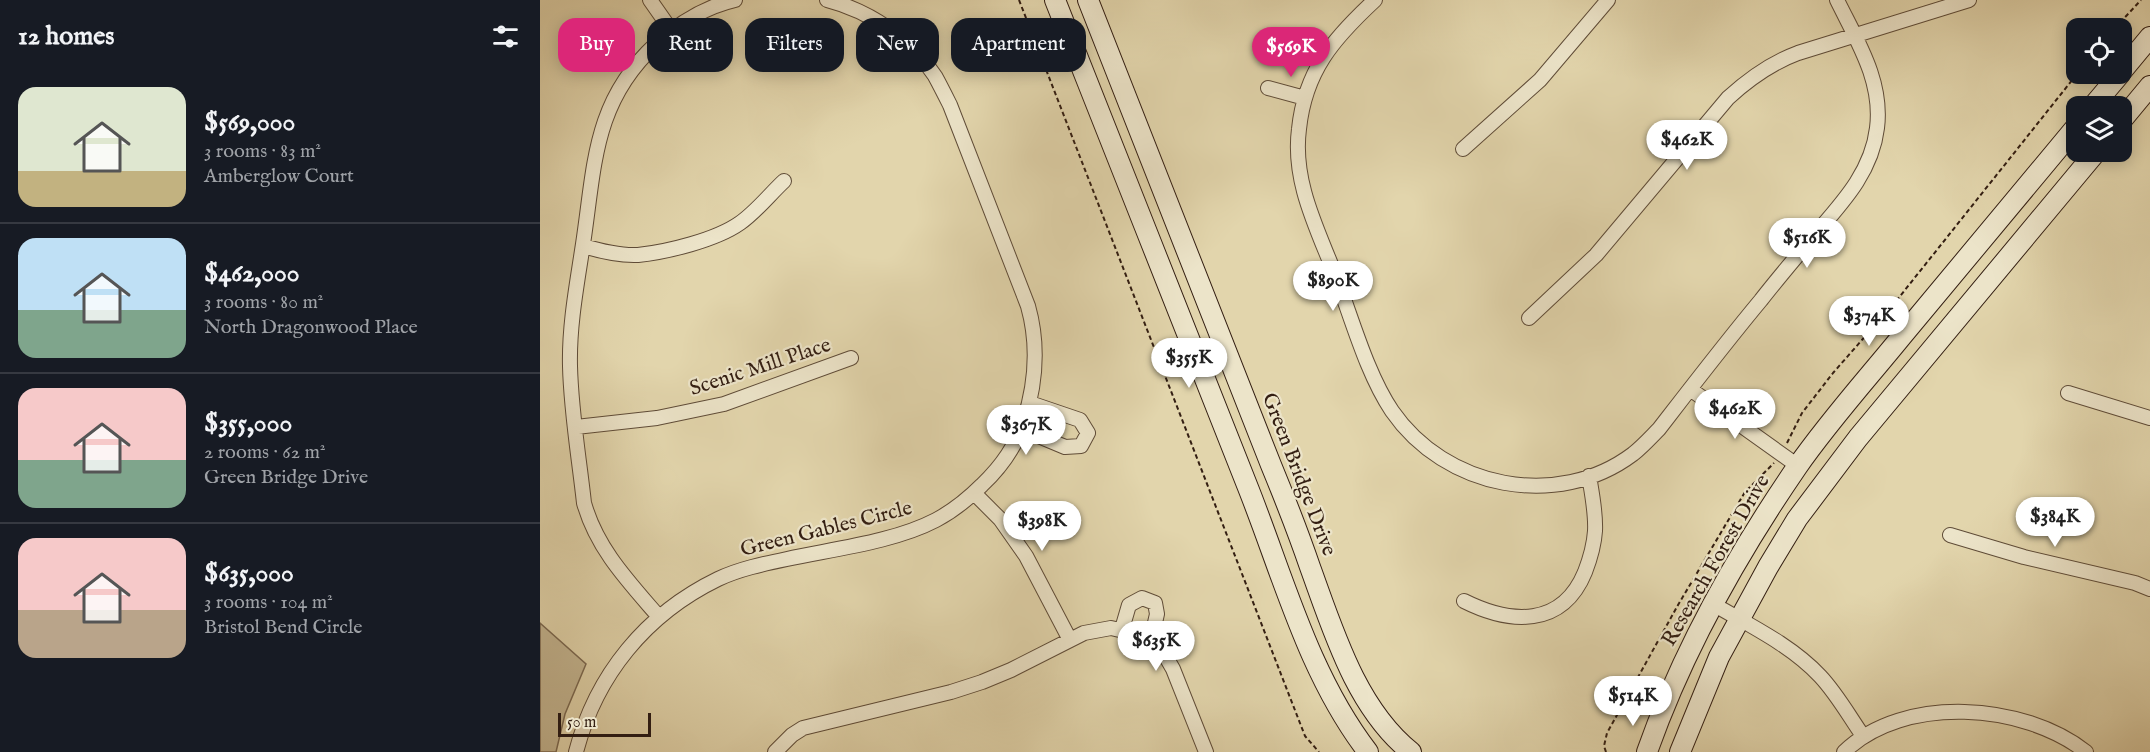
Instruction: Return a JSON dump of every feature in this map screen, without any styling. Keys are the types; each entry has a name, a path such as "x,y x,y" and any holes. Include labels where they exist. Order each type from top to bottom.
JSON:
{"main road":[{"path":"1055,0 1312,656 1339,710 1368,752"},
{"name":"Green Bridge Drive","path":"1088,0 1340,644 1365,695 1379,717 1411,752"},
{"path":"2132,59 2150,37"},
{"path":"2101,96 2112,84"},
{"path":"2132,108 2150,86"},
{"name":"Research Forest Drive","path":"1647,752 1675,679 1713,604 1743,551 1798,466 2066,139"},
{"path":"1680,752 1719,657 1768,567 1824,482 1882,408 2088,162"},
{"path":"1640,752 1658,722"}],"street":[{"path":"650,0 663,18"},
{"path":"691,18 735,0"},
{"name":"Green Gables Circle","path":"576,752 587,716 610,672 619,658 659,616 695,591 731,574 756,566 894,536 921,527 954,510 974,493 1005,460 1022,429 1030,403 1035,365 1035,339 1030,314 950,105 935,76 912,48 876,20 827,0"},
{"path":"1375,0 1332,43 1314,73 1305,98 1298,131 1300,177 1305,196 1375,378 1391,409 1402,423 1426,448 1456,468 1508,484 1543,485 1589,476 1618,463 1645,443 1659,429 1854,187 1868,162 1877,129 1877,99 1870,67 1837,0"},
{"path":"1463,149 1540,80 1608,0"},
{"path":"1529,318 1596,255 1728,98 1749,79 1785,58 1969,0"},
{"path":"647,54 635,66 612,101 599,138 570,337 570,366 584,502 590,521 606,553 659,616"},
{"path":"1268,88 1305,98"},
{"path":"583,246 606,252 637,255 711,237 740,223 784,181"},
{"name":"Scenic Mill Place","path":"576,427 657,418 724,404 851,358"},
{"path":"1690,389 1798,466"},
{"path":"2068,393 2150,418"},
{"path":"1022,429 1065,447 1081,446 1088,433 1080,420 1030,403"},
{"path":"1464,601 1504,616 1523,617 1543,614 1559,607 1570,598 1581,580 1591,555 1595,532 1589,476"},
{"path":"974,493 1000,519 1026,556 1070,640"},
{"path":"1950,535 2024,557 2135,583 2150,589"},
{"path":"1122,629 1129,605 1142,598 1155,603 1157,614 1151,640"},
{"path":"1713,604 1779,644 1818,674 1839,699 1863,736"},
{"path":"775,752 792,735 803,728 951,692 982,682 1084,633 1098,629 1122,629 1141,635 1162,650 1173,669 1206,752"},
{"path":"1844,752 1863,736 1886,725 1928,712 1987,714 2042,727 2058,734 2086,752"}],"path":[{"path":"1019,0 1305,736 1319,752"},
{"path":"2124,18 2141,0"}],"shaded area":[{"path":"540,623 586,664 565,714 556,752 540,752"}]}
